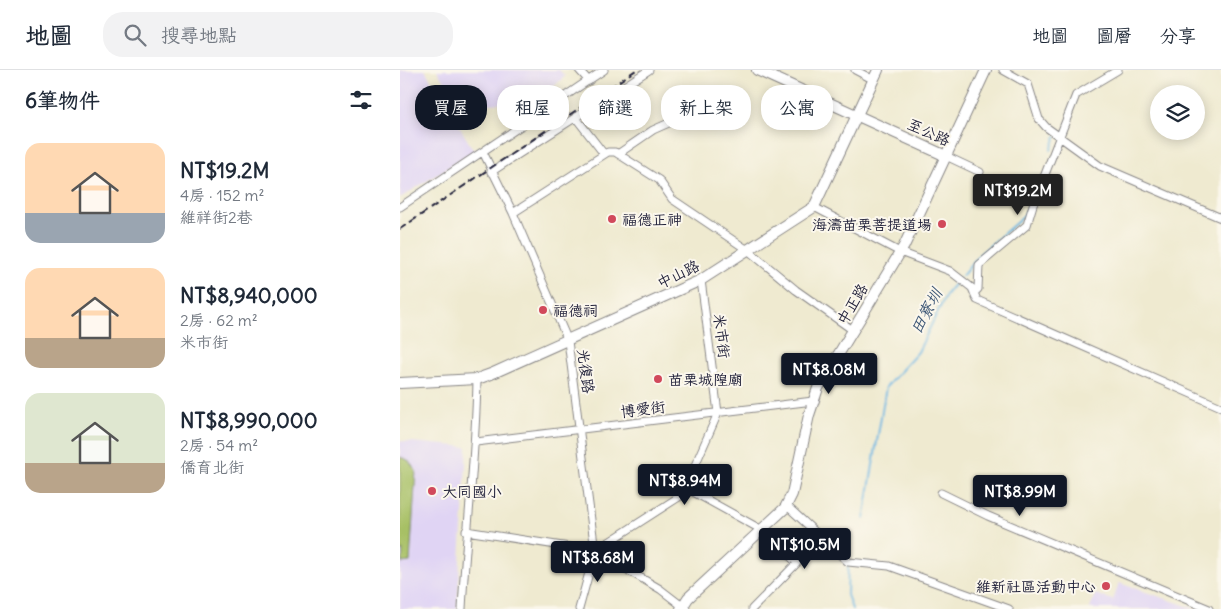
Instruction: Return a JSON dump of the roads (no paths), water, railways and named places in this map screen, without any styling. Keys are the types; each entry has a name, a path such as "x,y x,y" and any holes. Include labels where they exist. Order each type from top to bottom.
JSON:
{"street":[{"path":"579,70 589,81"},
{"path":"400,207 604,70"},
{"path":"491,172 649,70"},
{"name":"至公路","path":"757,70 980,172"},
{"path":"855,70 874,80"},
{"path":"878,70 814,207 900,252 950,271 973,290 977,300 1221,407"},
{"name":"中正路","path":"683,608 688,598 786,506 794,486 813,401 823,378 854,331 900,252 986,70"},
{"path":"1003,70 1028,84 1039,120 1046,127 1100,166 1221,218"},
{"path":"973,290 978,289 979,265 1027,225 1076,95 1118,70"},
{"path":"576,118 604,154"},
{"path":"618,154 661,126"},
{"name":"光復路","path":"483,152 491,172 513,214 568,341 595,551 579,609"},
{"path":"513,214 604,154 615,152 659,180 672,199 749,251 796,290 854,331"},
{"name":"中山路","path":"400,383 477,379 568,341 701,280 749,251 814,207"},
{"name":"米市街","path":"701,280 718,413"},
{"path":"462,609 466,531 476,442 477,379"},
{"name":"博愛街","path":"476,442 580,431 813,401"},
{"path":"595,551 682,494 718,413"},
{"path":"686,488 762,530 797,563 752,609"},
{"path":"941,493 988,516 1209,609"},
{"path":"786,506 848,562 889,566 1009,609"},
{"path":"466,531 595,551 660,589 683,608"}],"waterway":[{"name":"田寮圳","path":"1051,150 1056,136"},
{"name":"田寮圳","path":"962,276 980,254 1024,216 1031,201"},
{"name":"田寮圳","path":"864,519 886,387 918,352 947,293 959,279"},
{"name":"田寮圳","path":"848,565 847,595 852,609"}],"railway":[{"path":"400,229 636,70"}],"place":[{"name":"福德正神","path":"612,219"},
{"name":"海濤苗栗菩提道場","path":"942,224"},
{"name":"福德祠","path":"543,310"},
{"name":"苗栗城隍廟","path":"658,379"},
{"name":"大同國小","path":"432,491"},
{"name":"維新社區活動中心","path":"1106,586"}]}
